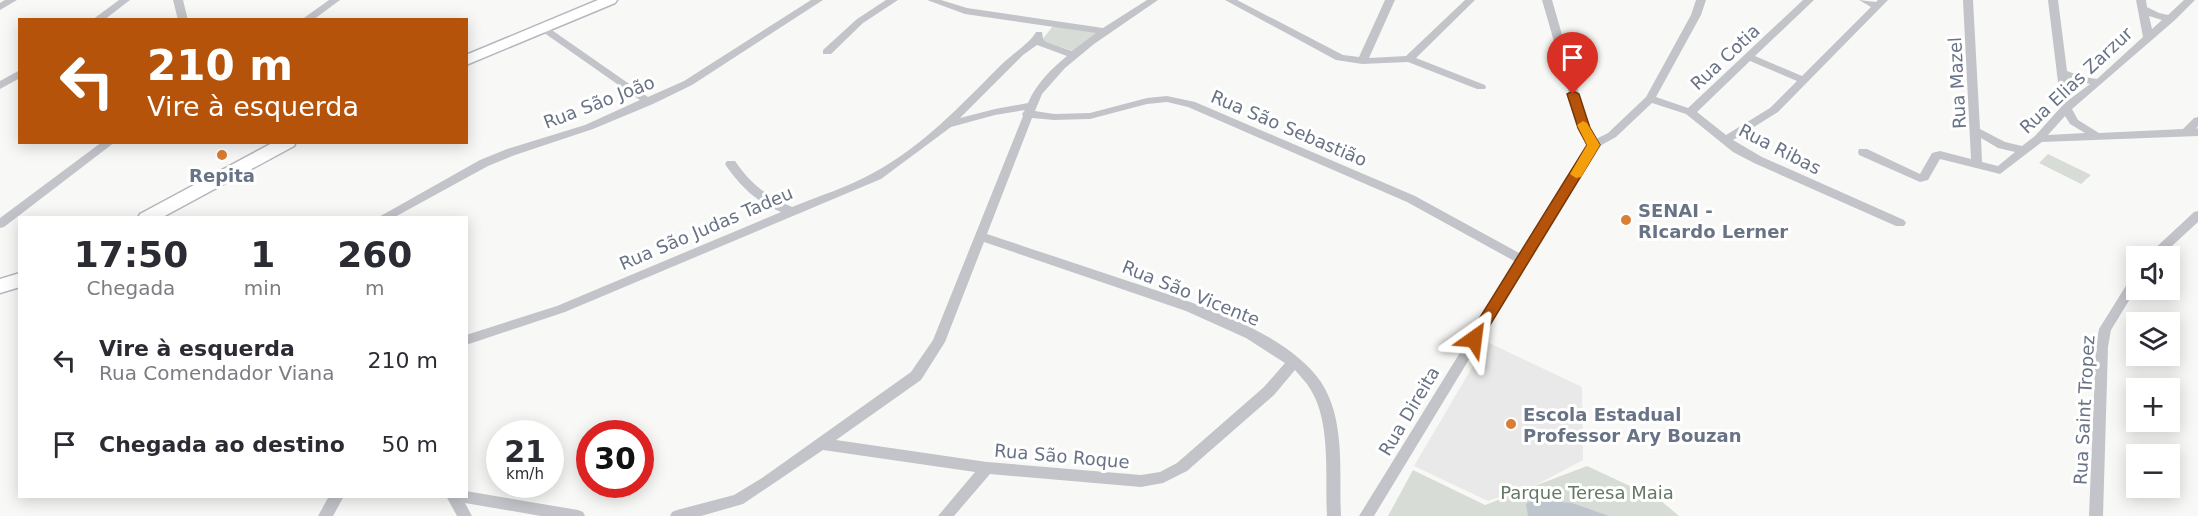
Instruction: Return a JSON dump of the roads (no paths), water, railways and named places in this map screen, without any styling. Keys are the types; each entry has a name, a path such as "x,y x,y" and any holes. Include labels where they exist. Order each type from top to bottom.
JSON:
{"main road":[{"path":"468,60 610,0"},
{"path":"150,216 284,144"},
{"path":"0,286 18,281"}],"street":[{"path":"0,7 12,0"},
{"path":"100,18 125,0"},
{"path":"178,0 182,18"},
{"path":"309,18 335,0"},
{"name":"Rua São João","path":"386,216 484,163 589,127 688,83 818,0"},
{"path":"827,52 860,21 893,0"},
{"path":"932,0 965,11 1107,32"},
{"path":"677,516 738,500 822,444 916,376 928,362 939,342 982,237 1029,110 1044,83 1075,55 1153,0"},
{"path":"1230,0 1333,56 1362,61 1409,59 1481,87"},
{"path":"1362,61 1390,0"},
{"path":"1409,59 1470,0"},
{"path":"1547,0 1580,117 1594,145"},
{"name":"Rua Direita","path":"1366,516 1594,145 1612,135 1650,99 1696,15 1701,0"},
{"name":"Rua Cotia","path":"1690,112 1809,0"},
{"path":"1864,0 1880,3"},
{"name":"Rua Mazel","path":"1968,0 1977,164"},
{"path":"2053,0 2066,108 2074,122 2099,135"},
{"name":"Rua Elias Zarzur","path":"1976,131 1992,141 2024,150 2038,139 2066,108 2099,82 2190,0"},
{"path":"1725,140 1774,110 1880,3"},
{"path":"2142,5 2157,16 2172,18"},
{"path":"2142,5 2148,36"},
{"path":"1046,22 1038,40 1051,48 1075,55"},
{"path":"543,28 649,102"},
{"name":"Rua São Judas Tadeu","path":"468,339 561,309 877,176 947,124 1018,52 1038,40"},
{"path":"1749,57 1804,80"},
{"path":"2062,73 2081,80 2099,82"},
{"path":"0,86 18,74"},
{"name":"Rua São Sebastião","path":"1029,110 1054,117 1090,116 1147,101 1167,99 1191,104 1411,199 1521,261"},
{"name":"Rua Ribas","path":"1650,99 1690,112 1725,140 1758,160 1900,223"},
{"name":"Rua São Judas Tadeu","path":"947,124 995,112 1029,110"},
{"path":"2185,133 2198,120"},
{"path":"2038,139 2198,132"},
{"path":"0,224 107,144"},
{"path":"1863,152 1920,178 1924,177 1936,156 1946,155 2000,170 2024,150"},
{"path":"731,164 748,188 769,202 791,211"},
{"path":"769,202 769,220"},
{"path":"2165,246 2198,215"},
{"name":"Rua São Vicente","path":"982,237 1176,302 1267,343 1293,363 1317,387 1324,404 1330,431 1334,516"},
{"name":"Rua Saint Tropez","path":"2096,516 2102,347 2105,329 2126,295"},
{"name":"Rua São Roque","path":"822,444 987,468 1141,481 1163,477 1182,467 1269,391 1293,363"},
{"path":"945,516 987,468"},
{"path":"326,516 336,498"},
{"path":"454,498 465,516"},
{"path":"468,498 578,516"}],"place":[{"name":"Repita","path":"222,155"},
{"name":"SENAI - RIcardo Lerner","path":"1626,220"},
{"name":"Escola Estadual Professor Ary Bouzan","path":"1511,424"}],"park label":[{"name":"Parque Teresa Maia","path":"1587,492"}]}
